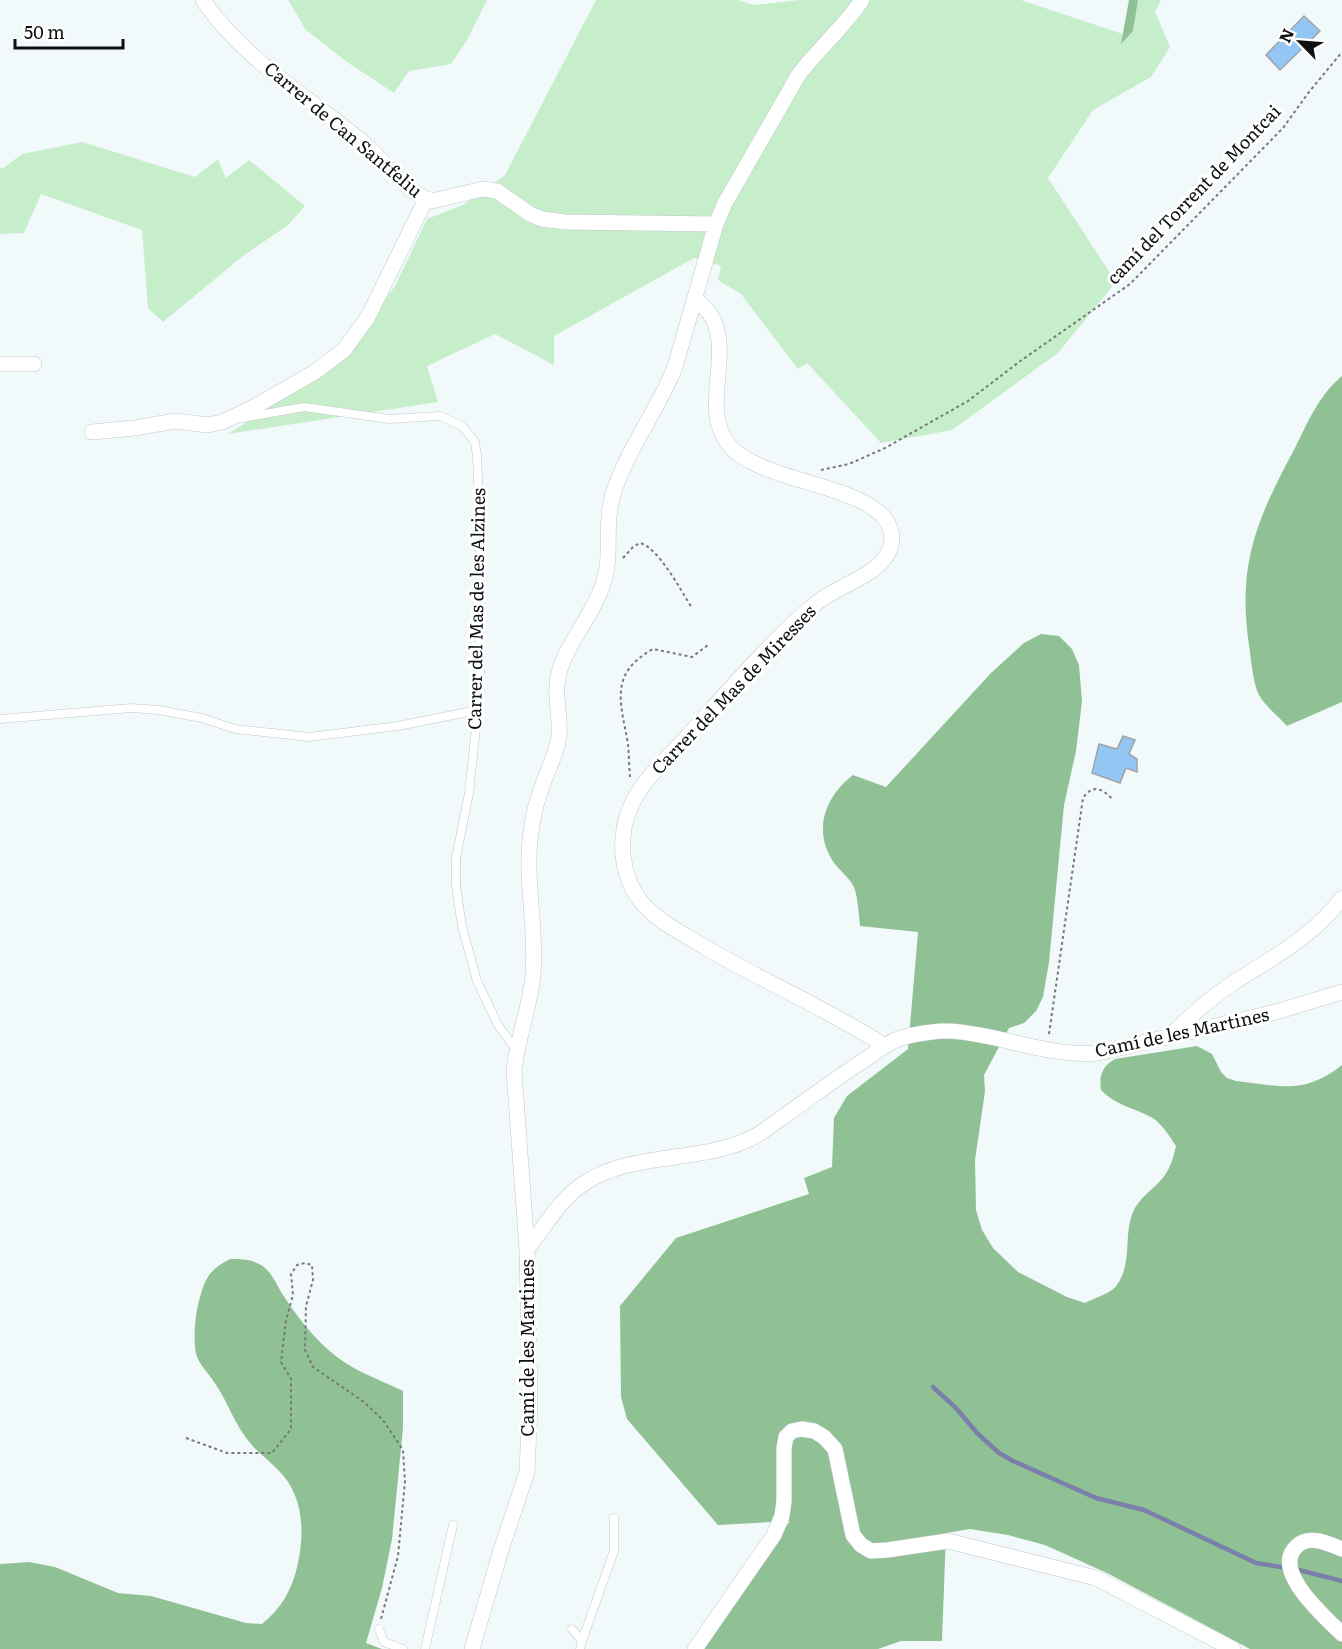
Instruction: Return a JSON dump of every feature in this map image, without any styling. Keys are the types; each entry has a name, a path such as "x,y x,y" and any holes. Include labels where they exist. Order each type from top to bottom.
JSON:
{"street":[{"name":"Carrer de Can Santfeliu","path":"203,0 226,30 250,53 367,145 414,192 426,199 432,201 483,189 497,191 530,214 542,219 565,222 716,224"},
{"path":"528,1249 514,1071 516,1050 533,974 529,876 531,835 537,802 559,736 556,687 563,660 590,616 605,580 608,559 608,520 613,497 635,446 667,386 704,270 716,224 725,202 799,74 847,20 861,0"},
{"path":"92,432 175,421 208,424 222,422 306,378 344,350 368,317 426,199"},
{"name":"Carrer del Mas de Miresses","path":"695,298 709,312 718,334 720,358 716,411 722,434 729,446 760,467 800,479 874,508 887,521 891,529 892,540 890,549 877,566 835,589 814,605 784,634 646,781 633,801 623,833 623,856 636,894 656,916 739,967 845,1021 885,1046"},
{"path":"0,364 34,364"},
{"path":"1170,1036 1184,1021 1228,986 1303,938 1342,898"},
{"name":"Camí de les Martines","path":"472,1649 527,1472 530,1404 528,1249 554,1212 572,1192 584,1183 622,1168 709,1153 749,1140 885,1046 901,1038 935,1031 952,1031 1079,1054 1098,1053 1276,1012 1342,992"},
{"path":"695,1649 774,1535 782,1516 784,1501 786,1437 792,1431 802,1429 814,1431 824,1437 835,1449 853,1535 861,1545 871,1551 948,1541 1096,1578 1233,1649"},
{"path":"1342,1549 1324,1542 1307,1541 1295,1547 1289,1567 1299,1587 1342,1634"}],"lane":[{"name":"Carrer del Mas de les Alzines","path":"234,417 254,417 304,407 389,419 440,416 462,426 475,442 479,485 480,691 469,793 456,858 456,886 462,926 477,981 498,1025 516,1050"},
{"path":"0,719 131,708 159,710 202,718 234,729 309,737 398,726 478,710"},
{"path":"581,1645 614,1551 614,1518"},
{"path":"425,1649 453,1525"},
{"path":"379,1629 384,1642 403,1649"},
{"path":"572,1629 581,1645"}],"path":[{"name":"camí del Torrent de Montcai","path":"800,479 822,470 849,464 885,448 968,401 1018,362 1130,284 1283,128 1342,52"},
{"path":"605,580 633,547 640,543 647,545 666,568 692,608"},
{"path":"633,801 628,745 620,697 627,673 633,664 653,650 692,657 708,645"},
{"path":"1047,1049 1083,798 1090,790 1095,789 1107,794 1113,800"},
{"path":"186,1438 227,1453 272,1452 291,1429 291,1379 281,1362 286,1320 293,1295 291,1274 297,1265 306,1263 312,1265 313,1280 306,1305 305,1350 314,1367 364,1402 383,1420 402,1450 405,1481 398,1556 379,1629"}],"green space":[{"path":"288,0 487,0 467,40 451,64 409,71 394,93 347,62 306,30"},
{"path":"596,0 738,0 754,5 800,0 1021,0 1123,34 1121,43 1133,31 1138,0 1161,0 1155,12 1170,47 1151,77 1093,110 1048,178 1116,282 1058,353 952,430 881,443 807,363 798,369 741,294 718,280 721,266 694,258 554,336 554,365 495,334 427,366 438,402 228,434 341,361 395,286 427,219 463,205 505,175"},
{"path":"1129,0 1138,0 1133,31 1121,44"},
{"path":"82,142 195,177 218,159 226,178 249,160 305,206 288,225 243,256 163,322 148,308 142,230 41,194 24,233 0,234 0,166 2,169 22,154"},
{"path":"1342,376 1342,702 1287,726 1268,707 1259,695 1255,684 1246,616 1248,565 1253,542 1270,497 1315,409"},
{"path":"1041,634 1059,636 1072,649 1079,665 1082,701 1076,751 1064,805 1049,962 1043,997 1036,1011 1024,1023 1009,1028 984,1075 985,1091 975,1160 976,1210 982,1230 993,1248 1018,1272 1067,1297 1085,1303 1107,1293 1117,1285 1125,1267 1133,1212 1167,1172 1176,1146 1155,1120 1118,1103 1101,1090 1101,1076 1107,1065 1115,1059 1197,1046 1212,1054 1221,1072 1227,1078 1266,1085 1292,1086 1316,1081 1342,1065 1342,1649 1250,1649 1109,1574 1045,1545 1008,1535 970,1529 946,1533 942,1641 901,1641 878,1649 704,1649 790,1521 718,1525 627,1419 621,1397 620,1306 676,1238 809,1194 804,1178 832,1167 834,1118 847,1096 908,1049 918,932 860,926 854,886 835,864 824,840 824,816 835,794 853,775 886,787 991,673 1024,643"},
{"path":"230,1259 250,1260 265,1268 301,1320 329,1350 352,1367 403,1391 403,1428 392,1539 382,1588 366,1643 382,1649 0,1649 0,1564 29,1562 55,1567 118,1593 151,1596 246,1623 262,1624 286,1597 296,1572 300,1550 301,1525 297,1501 286,1479 245,1437 221,1392 196,1354 195,1321 203,1286 217,1267"}],"building":[{"path":"1304,16 1320,31 1280,70 1266,55"},
{"path":"1123,736 1135,740 1129,754 1137,759 1137,772 1126,768 1120,783 1092,773 1099,744 1117,749"}],"waterway":[{"path":"933,1387 956,1408 977,1433 999,1453 1013,1461 1096,1498 1144,1510 1256,1563 1287,1568"},
{"path":"1295,1569 1342,1581"}]}
